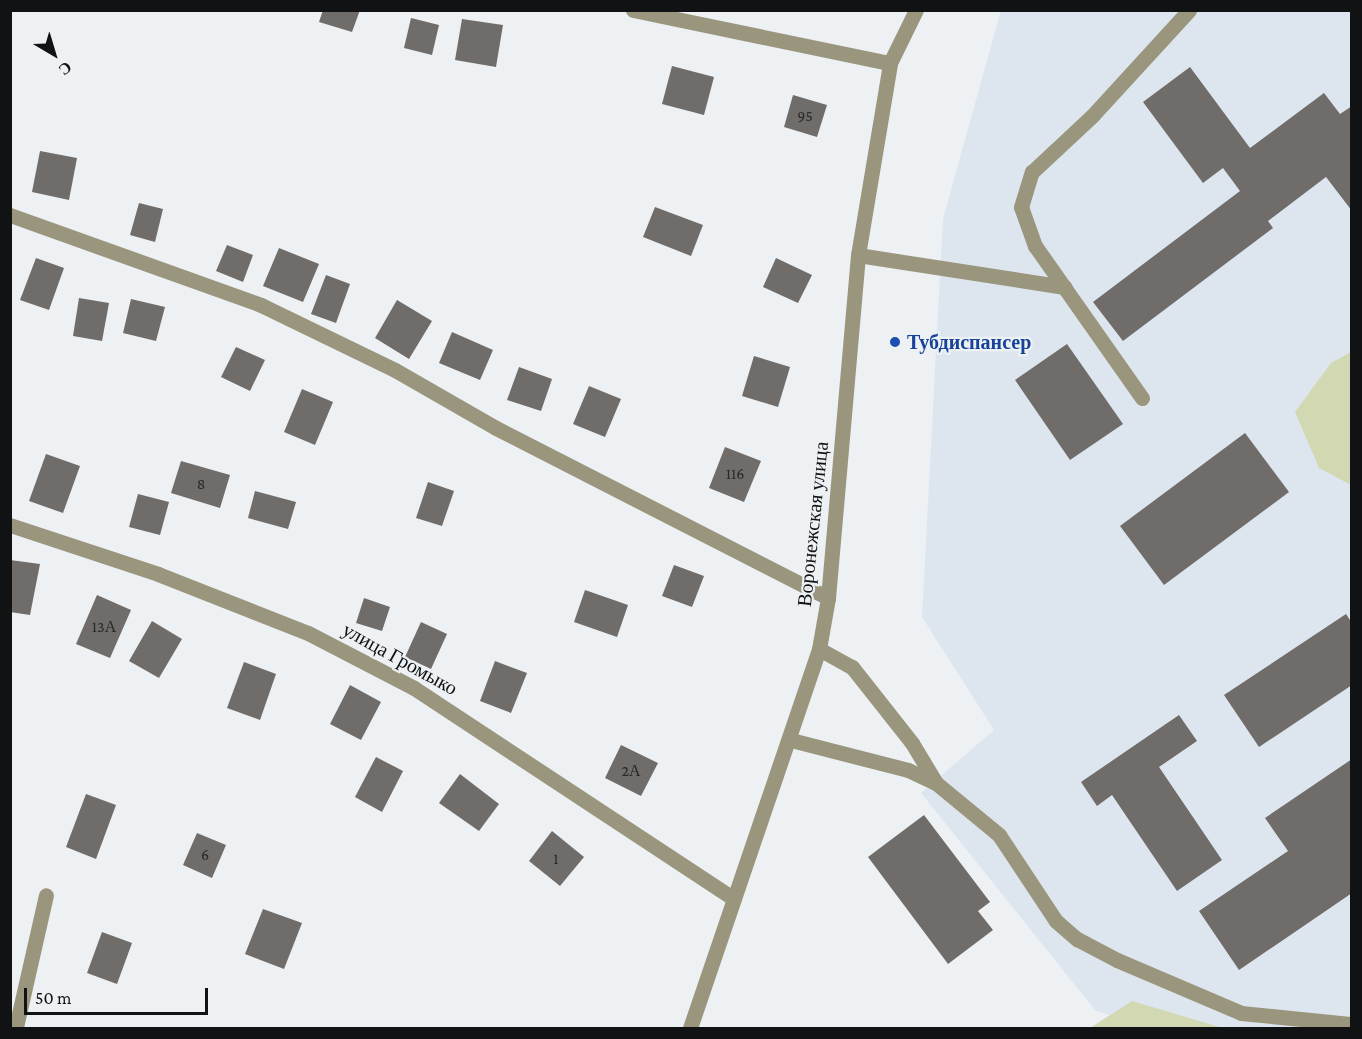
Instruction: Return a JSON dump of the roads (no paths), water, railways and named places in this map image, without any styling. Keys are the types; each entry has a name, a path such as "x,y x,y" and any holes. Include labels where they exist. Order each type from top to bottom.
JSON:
{"street":[{"path":"633,10 890,63"},
{"name":"Воронежская улица","path":"690,1029 791,740 819,648 828,598 858,255 890,63 916,10"},
{"path":"1142,398 1035,246 1021,207 1032,172 1092,116 1190,10"},
{"path":"10,215 261,305 395,370 495,428 828,598"},
{"path":"858,255 1065,287"},
{"name":"улица Громыко","path":"10,525 158,574 308,633 395,678 734,899"},
{"path":"819,648 852,667 912,743 936,783"},
{"path":"791,740 908,770 936,783 999,835 1056,921 1077,939 1185,992 1241,1012 1352,1024"},
{"path":"16,1027 46,895"}],"place":[{"name":"Тубдиспансер","path":"895,342"}]}
